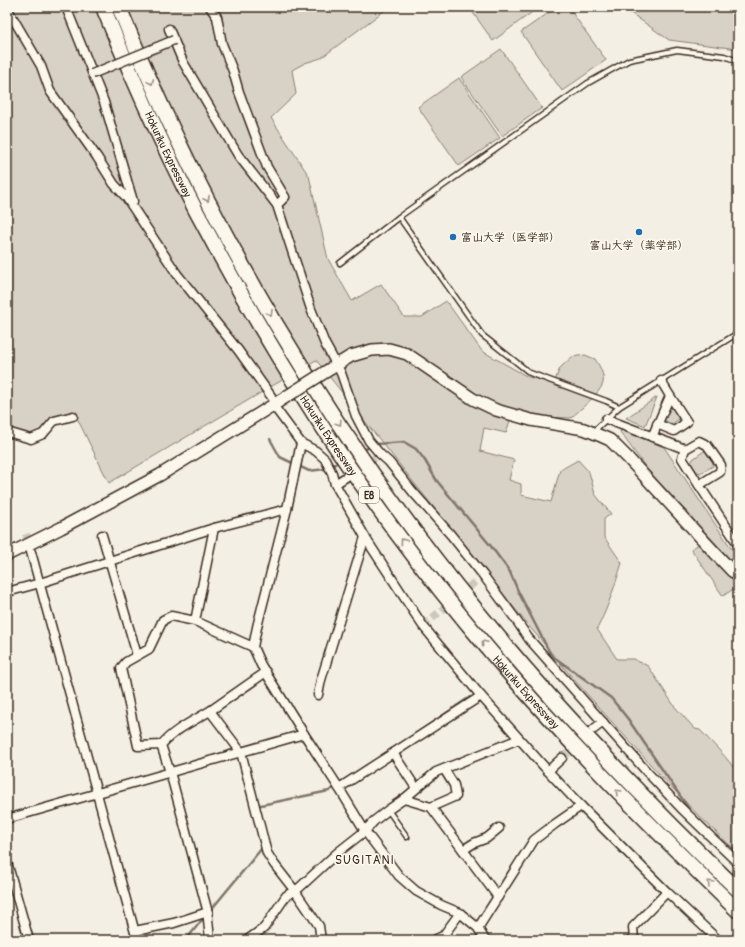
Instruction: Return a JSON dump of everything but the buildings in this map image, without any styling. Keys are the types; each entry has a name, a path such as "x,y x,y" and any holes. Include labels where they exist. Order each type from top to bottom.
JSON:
{"highway":[{"name":"Hokuriku Expressway","path":"103,7 151,116 208,235 275,351 311,409 352,470 426,572 507,671 603,777 738,911"},
{"name":"Hokuriku Expressway","path":"120,7 163,109 221,225 288,344 360,456 439,563 528,672 563,712 622,774 738,890"}],"street":[{"path":"66,7 104,102 133,200"},
{"path":"210,7 217,17 222,44 234,71 239,92 267,167 285,197 276,205"},
{"path":"7,8 41,66 50,91 97,157 114,184 139,215 177,274 238,350 276,403 301,443 316,451 325,459 332,473 335,484 365,537 423,626 481,696 548,771 667,892 718,940"},
{"path":"169,28 183,62 238,155 276,205 311,309 333,367 341,373 356,416 378,456 389,462 412,492 451,535 483,575 514,617 528,639 647,772 681,808 738,863"},
{"path":"92,74 174,40"},
{"path":"7,555 160,476 351,356 372,350 389,349 407,354 473,399 496,410 531,420 584,429 610,440 732,571 737,573"},
{"path":"658,424 674,431 687,422 661,381"},
{"path":"652,437 670,396"},
{"path":"7,432 31,439 43,434 54,421 73,416"},
{"path":"606,419 685,449"},
{"path":"699,485 720,472 721,465 707,445 699,441 685,449 682,458 699,485 738,544"},
{"path":"301,443 287,509 253,647 262,666 365,831 399,876 416,891 441,905 460,913 478,928 485,940"},
{"path":"335,484 346,477"},
{"path":"7,592 214,528 287,509"},
{"path":"195,621 214,528"},
{"path":"102,535 137,656"},
{"path":"318,695 321,680 365,537"},
{"path":"31,552 137,940"},
{"path":"253,647 195,621 171,616 163,620 149,649 126,662 121,668 138,746 161,745 166,739 210,711 266,672"},
{"path":"339,788 481,696"},
{"path":"210,711 241,752 267,853 319,926 321,940"},
{"path":"594,730 603,722"},
{"path":"7,819 304,734"},
{"path":"248,940 264,928 286,896 299,888 337,853 365,831 374,821 436,772 519,740"},
{"path":"161,745 170,772 208,912 210,940"},
{"path":"393,753 416,788"},
{"path":"548,771 562,758"},
{"path":"431,807 456,796 454,785 444,769"},
{"path":"404,798 431,807 498,897"},
{"path":"478,928 534,840 582,806"},
{"path":"463,850 474,843 487,838 499,828"},
{"path":"7,862 29,940"},
{"path":"634,940 633,928 667,892"},
{"path":"135,931 174,923 208,912"},
{"path":"434,940 443,936 460,913"}],"lane":[{"path":"340,263 399,217 588,83 629,60 677,50 724,56 738,61"},
{"path":"399,217 482,335 530,373 619,407"},
{"path":"592,432 619,407 738,333"},
{"path":"388,810 407,837"}],"shaded area":[{"path":"7,7 389,7 321,58 305,63 292,70 296,94 271,118 309,176 328,259 352,301 381,284 404,317 422,317 446,301 482,351 528,377 554,383 560,368 572,357 585,355 595,359 602,373 603,383 594,397 571,418 543,417 513,411 506,433 484,428 480,451 514,460 509,480 521,484 521,495 551,502 560,470 578,460 589,472 595,494 611,514 604,519 604,537 622,563 608,605 597,629 617,659 633,659 648,666 675,707 695,729 700,730 730,762 738,774 738,853 698,815 660,775 576,682 523,619 316,360 109,483 74,412 34,435 7,432"},
{"path":"469,7 539,7 493,41"},
{"path":"557,7 568,7 606,60 562,91 521,32"},
{"path":"622,7 738,7 738,49 669,40"},
{"path":"501,49 542,108 502,136 461,77"},
{"path":"459,78 500,138 459,166 418,107"},
{"path":"657,397 645,426 626,418"},
{"path":"670,404 679,419 672,424 663,420"},
{"path":"621,430 664,447 733,551 733,556 730,559 647,469 620,432"},
{"path":"704,451 708,453 713,461 713,466 701,473 697,472 691,463 693,459"},
{"path":"699,544 725,573 738,584 738,586 723,596 691,549"}],"waterway":[{"path":"270,439 280,457 309,471 325,469 341,461"},
{"path":"363,450 377,444 404,442 416,449 424,459 437,481 490,545 510,572 518,591 551,655 611,698 628,719 691,812"},
{"path":"402,743 470,697"},
{"path":"256,806 329,791 336,786"},
{"path":"714,835 738,852"},
{"path":"210,911 262,848 261,845"},
{"path":"186,940 205,916"}],"tunnel":[{"path":"350,474 375,458"},
{"path":"26,534 31,549"},
{"path":"423,626 483,575"},
{"path":"562,758 589,733"}],"place":[{"name":"富山大学（薬学部）","path":"639,232"},
{"name":"富山大学（医学部）","path":"453,237"}],"district":[{"name":"SUGITANI","path":"365,860"}]}
